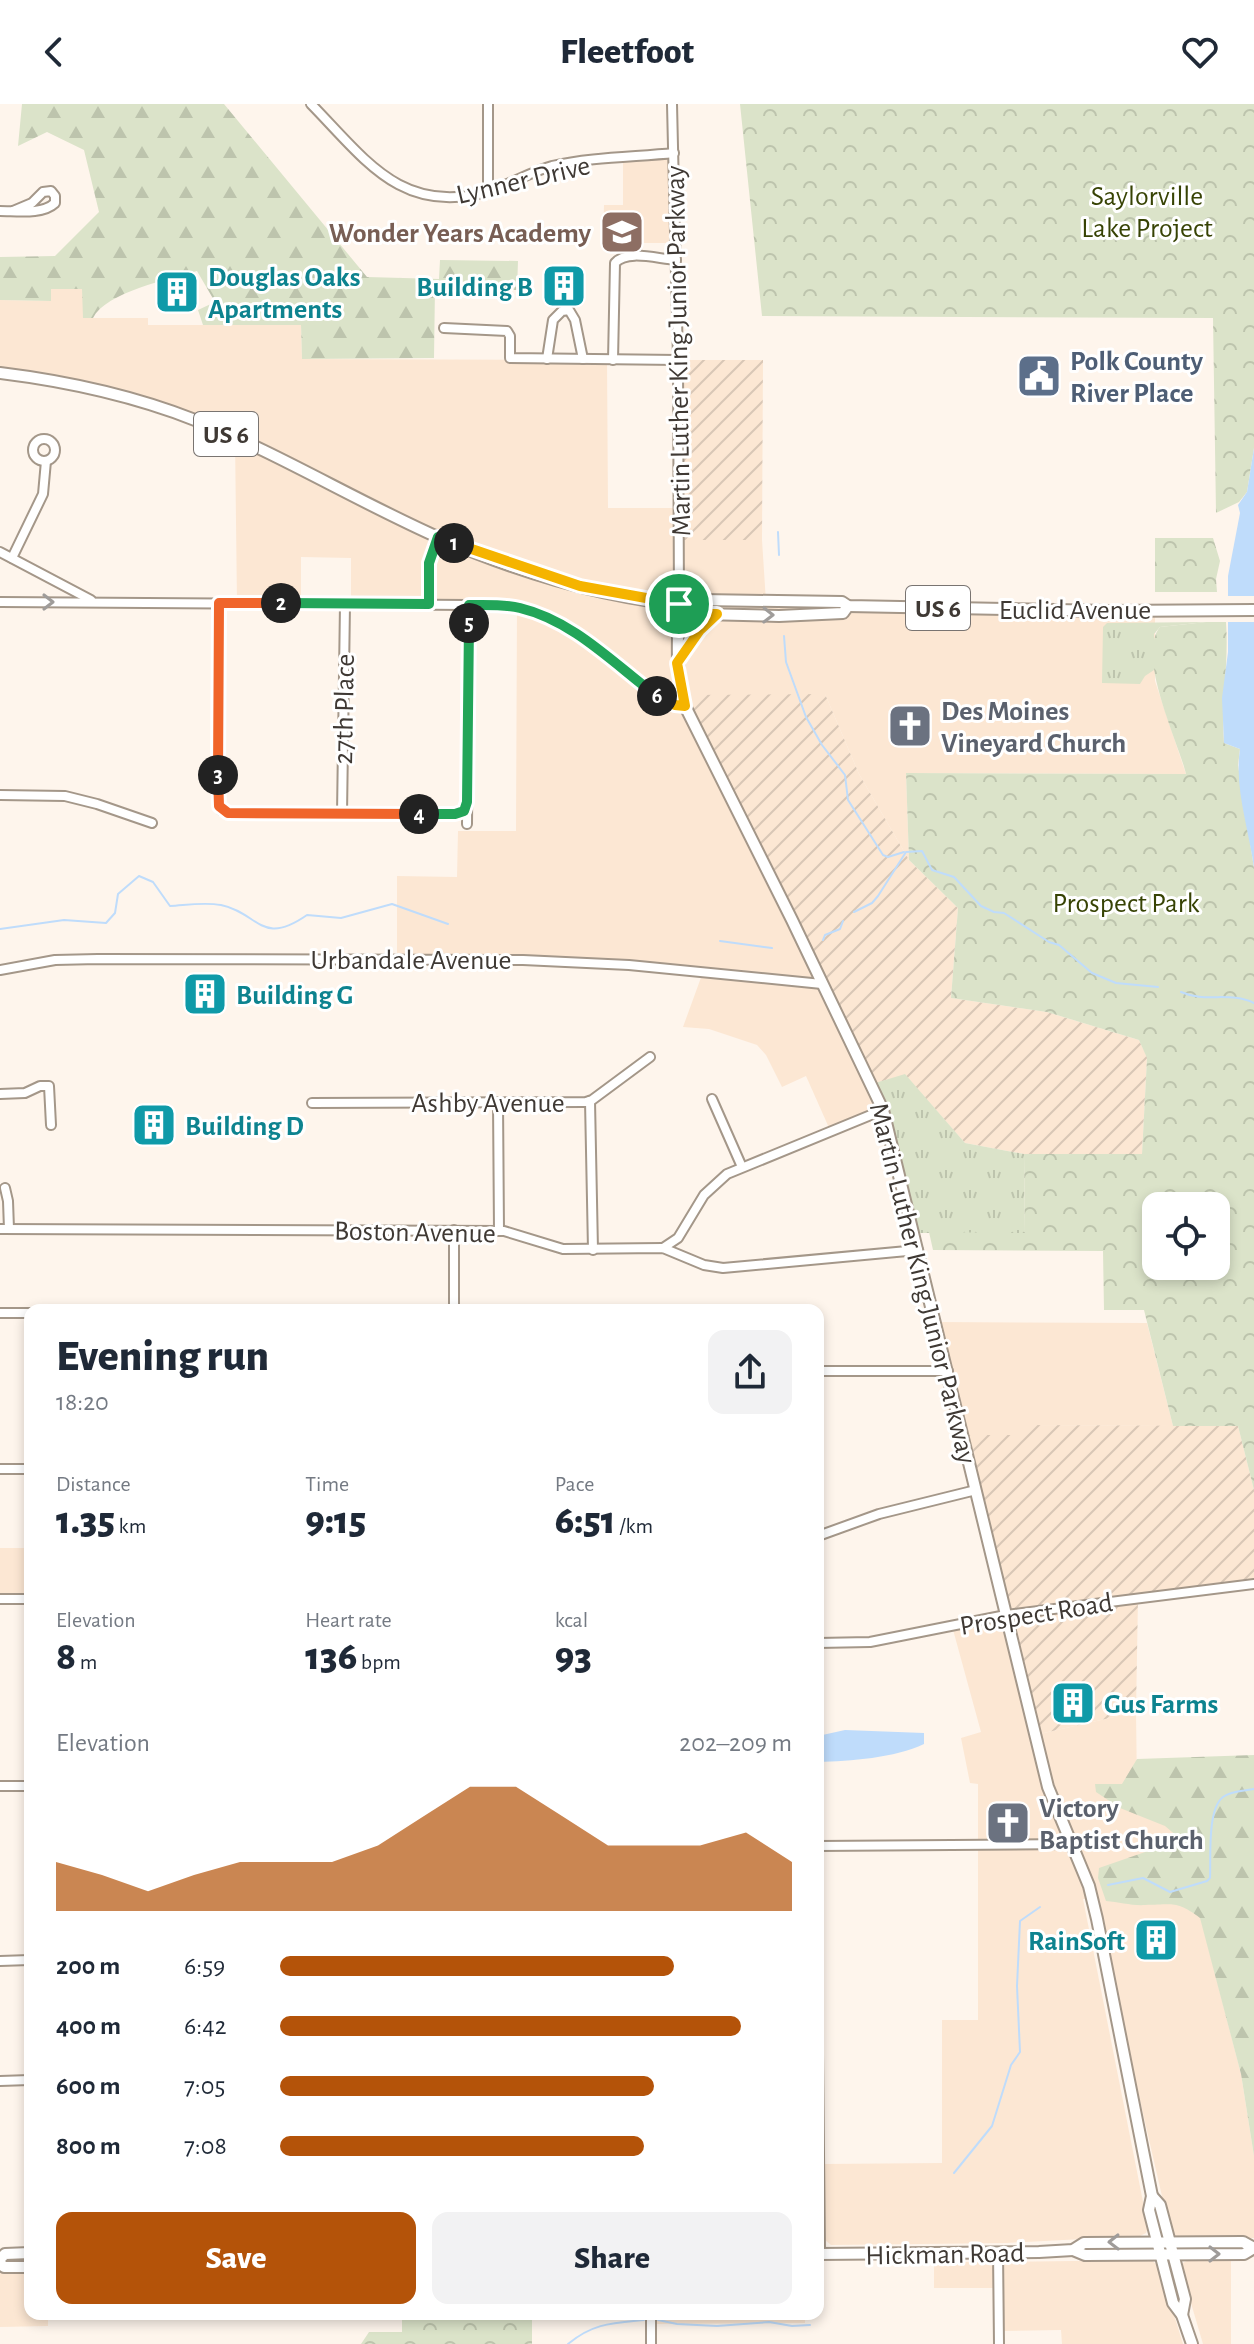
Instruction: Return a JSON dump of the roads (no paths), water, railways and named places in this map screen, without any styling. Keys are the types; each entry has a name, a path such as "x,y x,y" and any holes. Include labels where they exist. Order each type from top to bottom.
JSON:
{"main road":[{"name":"US 6","path":"0,373 98,391 197,421 438,537 495,559 580,586 679,604"},
{"name":"Euclid Avenue","path":"694,606 702,600 1042,610 1254,610"},
{"name":"Euclid Avenue","path":"679,604 694,606 702,614 843,613 848,606"},
{"name":"Martin Luther King Junior Parkway","path":"679,604 677,663 685,706 883,1110 1048,1787 1089,1886 1152,2196 1149,2210 1163,2242 1173,2303 1182,2315 1192,2344"},
{"path":"677,663 700,630 717,614"},
{"name":"Hickman Road","path":"1073,2250 1084,2243 1163,2242 1243,2242 1254,2248"},
{"name":"Hickman Road","path":"824,2254 1073,2250 1085,2255 1244,2254 1254,2248"},
{"path":"24,2253 5,2254 0,2261 4,2267 24,2267"}],"street":[{"name":"Lynner Drive","path":"311,104 383,176 397,185 427,196 447,198 488,191 551,167 674,153"},
{"path":"488,104 488,191"},
{"name":"Martin Luther King Junior Parkway","path":"672,104 678,360 679,604"},
{"path":"0,211 13,211 47,209 55,203 55,196 51,191 43,192 29,205 13,211"},
{"path":"613,360 615,263 620,257 628,255 676,260"},
{"path":"547,359 553,320 562,311 569,310 575,320 583,359"},
{"path":"444,328 507,331 510,336 510,358 678,360"},
{"path":"12,558 43,494 46,461"},
{"path":"429,604 429,563 438,537"},
{"path":"0,552 96,602"},
{"path":"0,602 517,607 560,624 618,664 655,695 675,705 685,706"},
{"path":"219,603 218,802 221,810 228,813 455,814 464,811 467,802"},
{"name":"27th Place","path":"342,814 345,604"},
{"path":"467,824 469,605"},
{"path":"0,795 65,796 152,823"},
{"name":"Urbandale Avenue","path":"0,970 55,960 98,959 523,960 644,967 822,984"},
{"name":"Ashby Avenue","path":"312,1103 590,1101 650,1057"},
{"path":"0,1094 25,1093 40,1086 49,1086 51,1125"},
{"path":"712,1099 742,1167"},
{"path":"590,1101 593,1250"},
{"path":"498,1102 499,1231"},
{"path":"663,1248 678,1238 714,1183 742,1167 883,1110"},
{"path":"5,1188 8,1201 5,1229"},
{"name":"Boston Avenue","path":"5,1229 499,1231 563,1249 663,1248 704,1265 723,1268 918,1250"},
{"path":"454,1230 454,1304"},
{"path":"0,1313 24,1313"},
{"path":"824,1371 948,1371"},
{"path":"0,1469 24,1469"},
{"path":"824,1534 879,1514 976,1490"},
{"name":"Prospect Road","path":"824,1643 870,1642 1006,1615 1254,1584"},
{"path":"0,1599 24,1599"},
{"path":"0,1786 24,1786"},
{"path":"824,1846 1071,1844"},
{"path":"0,1961 24,1960"},
{"path":"0,2081 24,2080"},
{"path":"998,2252 999,2344"},
{"path":"651,2320 651,2344"}],"water":[{"path":"1254,448 1254,868 1240,794 1240,749 1224,743 1222,698 1228,652 1228,576 1240,513 1238,505 1247,492"},
{"path":"845,1730 924,1733 924,1744 886,1756 824,1762 824,1735"}],"waterway":[{"path":"778,532 779,555"},
{"path":"784,636 786,662 806,717 845,775 848,800 883,855 888,857 904,852"},
{"path":"854,912 872,903 906,852 922,851 932,870 954,877 981,906 1004,913 1049,942 1059,945 1092,973 1116,983 1158,987"},
{"path":"0,929 64,920 106,923 115,913 118,894 139,876 153,882 170,906 221,905 270,928 292,924 307,915 341,918 392,904 448,924"},
{"path":"823,940 825,935 840,929 843,921"},
{"path":"720,941 772,948"},
{"path":"1181,992 1254,1003"},
{"path":"1108,1885 1143,1878 1170,1892 1207,1881 1210,1878 1212,1823 1218,1803 1230,1794 1254,1789"},
{"path":"954,2173 992,2126 1011,2065 1020,2052 1017,1986 1020,1921 1040,1907"},
{"path":"568,2344 595,2328 644,2320"},
{"path":"658,2320 717,2326 769,2322 810,2325"}],"place":[{"name":"Wonder Years Academy","path":"622,232"},
{"name":"Building B","path":"564,286"},
{"name":"Douglas Oaks Apartments","path":"177,292"},
{"name":"Polk County River Place","path":"1039,376"},
{"name":"Des Moines Vineyard Church","path":"910,726"},
{"name":"Building G","path":"205,994"},
{"name":"Building D","path":"154,1125"},
{"name":"Gus Farms","path":"1073,1703"},
{"name":"Victory Baptist Church","path":"1008,1823"},
{"name":"RainSoft","path":"1156,1940"}],"park label":[{"name":"Saylorville Lake Project","path":"1147,211"},
{"name":"Prospect Park","path":"1126,902"}]}
